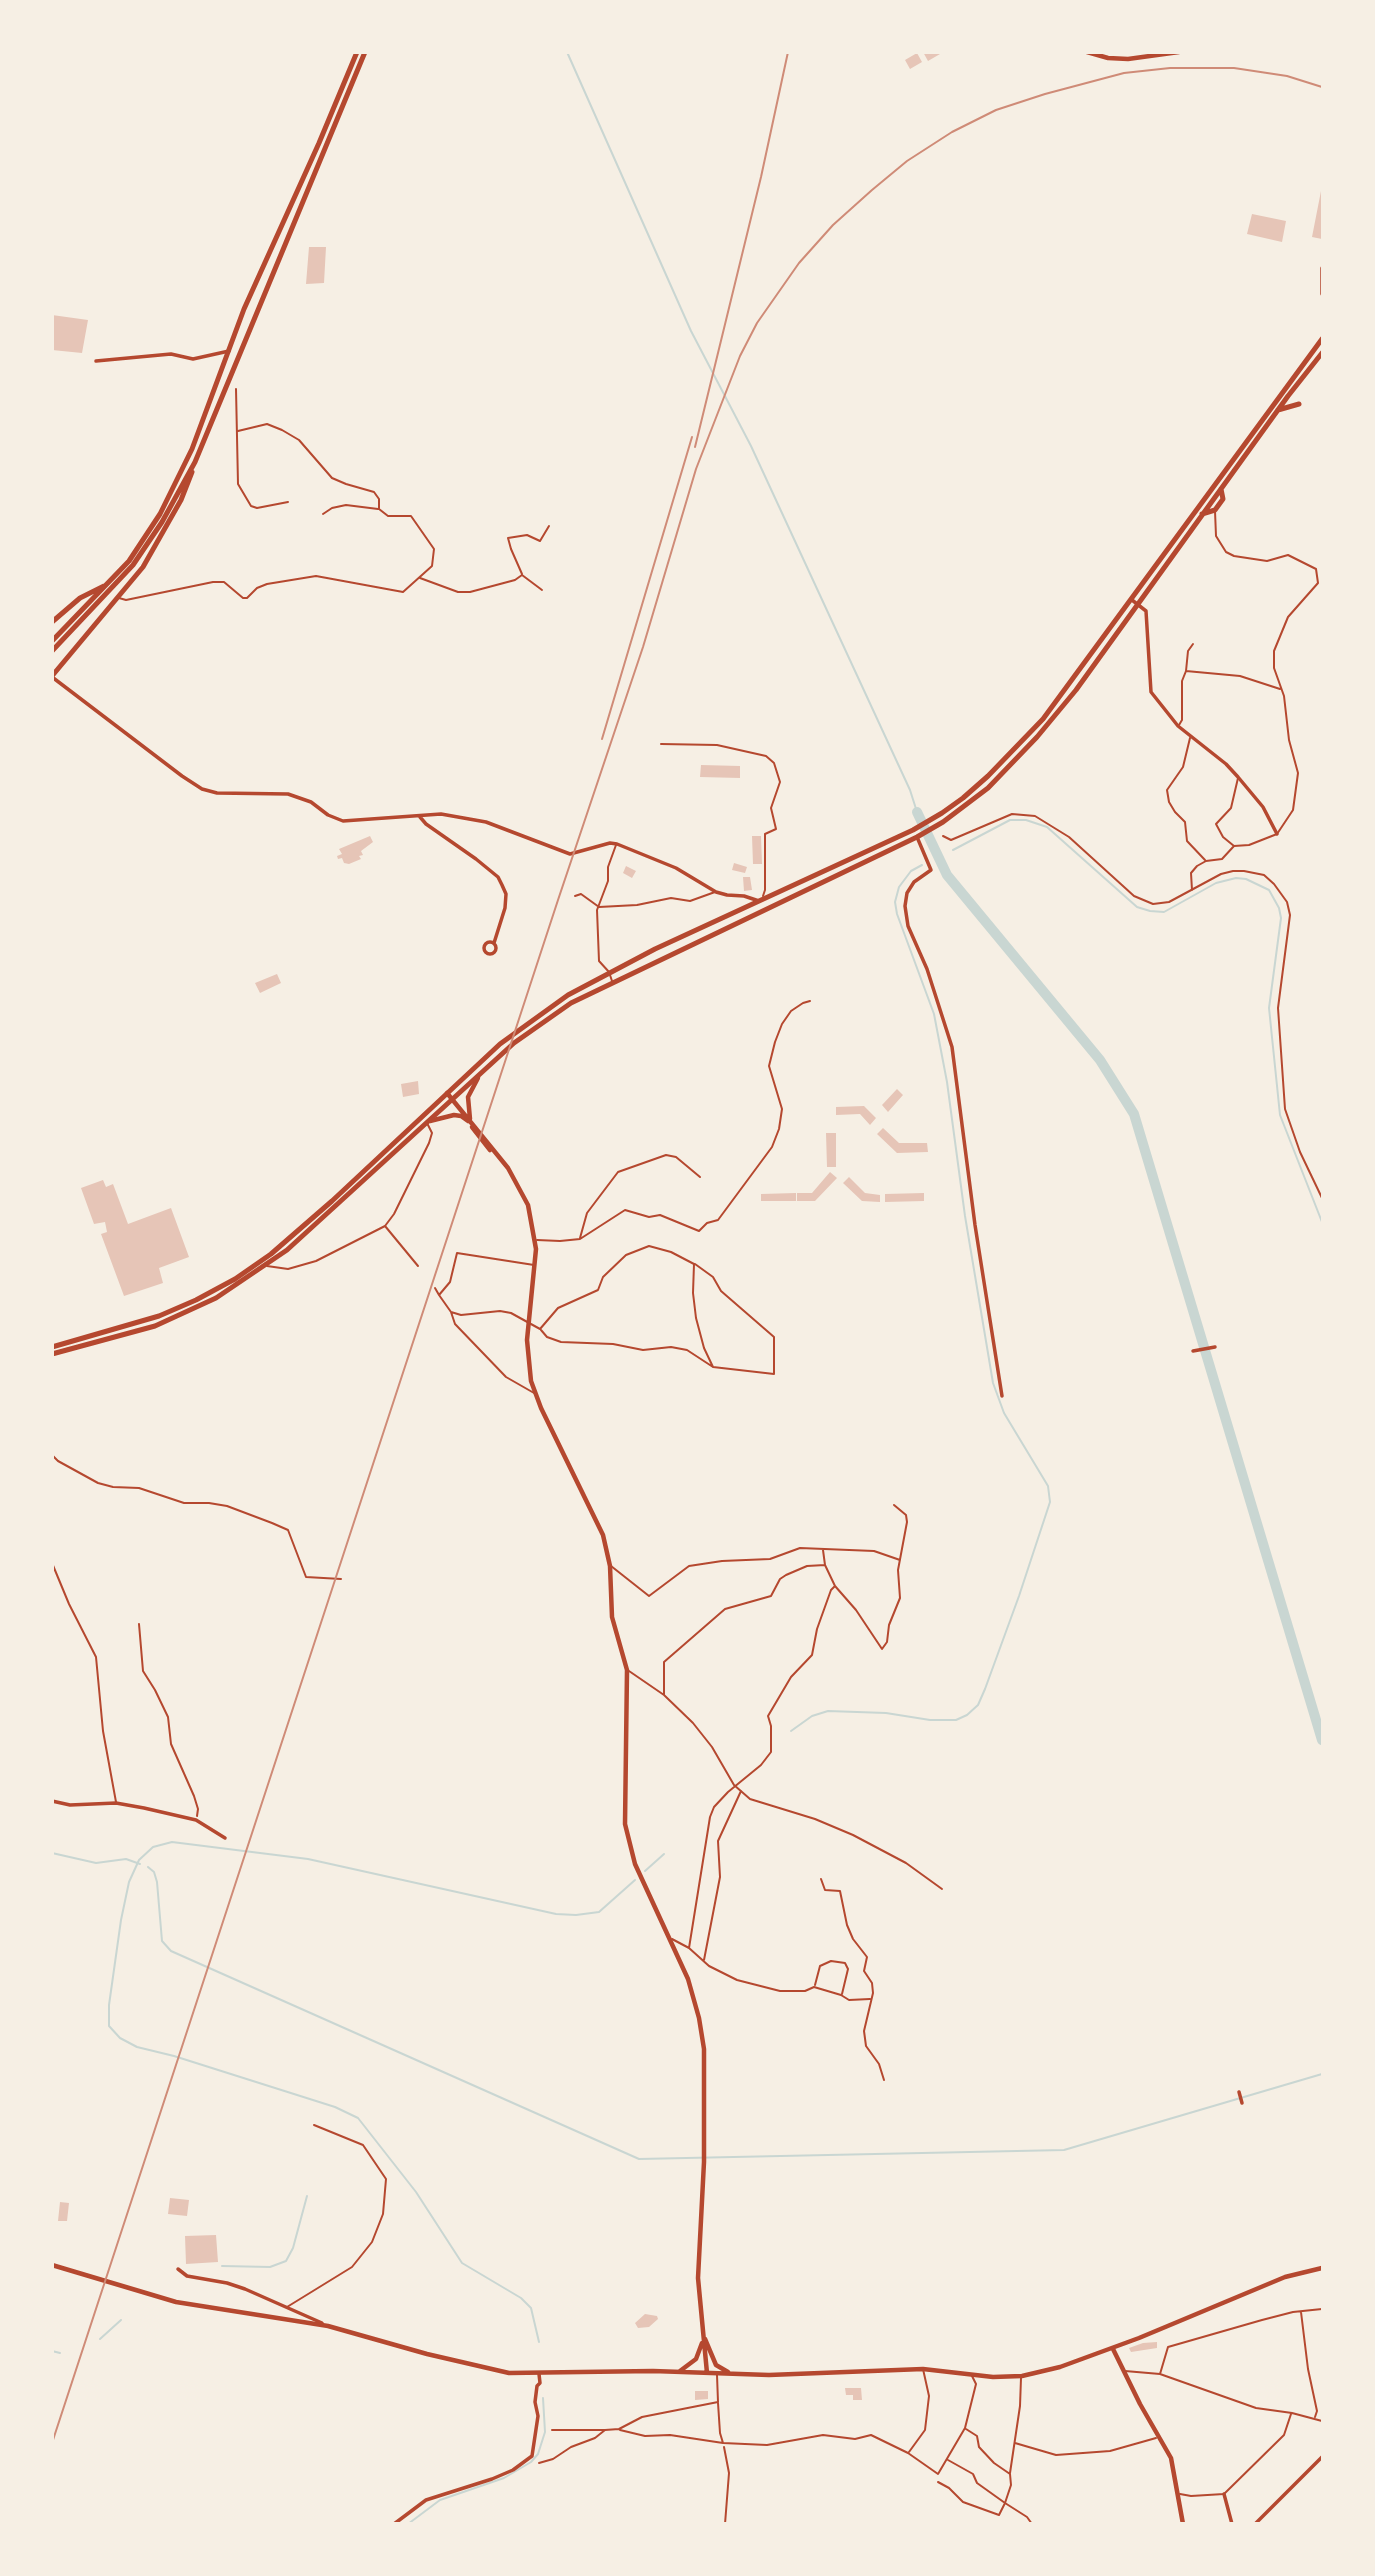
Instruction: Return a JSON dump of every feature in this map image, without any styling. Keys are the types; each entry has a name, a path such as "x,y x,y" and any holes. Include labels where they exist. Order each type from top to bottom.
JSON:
{"main road":[{"path":"52,641 129,562 160,514 192,449 244,309 320,143 357,52"},
{"path":"52,677 119,597 156,546 181,500 365,52"},
{"path":"1134,602 1322,339"},
{"path":"52,1346 159,1316 235,1279 298,1231 449,1097 539,1025 571,1003 919,836 988,776 1043,719 1202,514 1322,353"},
{"path":"1278,410 1299,404"},
{"path":"52,651 133,565 162,522 195,462"},
{"path":"1202,514 1215,510 1223,499 1221,489"},
{"path":"52,621 80,597 106,586"},
{"path":"52,1354 127,1334 183,1314 216,1298 266,1266 320,1222 426,1123 500,1044 568,995 609,972 919,827 931,824"}],"street":[{"path":"1087,52 1108,58 1128,59 1179,52"},
{"path":"1322,268 1322,294"},
{"path":"96,361 171,354 193,359 229,351"},
{"path":"1134,602 1146,611 1151,692 1178,726 1226,764 1238,777 1263,807 1277,834"},
{"path":"52,677 181,776 202,789 217,793 298,796 343,821 441,814 486,822 570,854 610,842 676,869 716,892 744,896 761,902"},
{"path":"420,817 498,877 506,894 506,901 494,943"},
{"path":"919,836 931,870 914,882 907,893 905,906 908,926 939,1000 952,1047 975,1225 1002,1396"},
{"path":"469,1120 468,1097 481,1073"},
{"path":"449,1097 469,1120 483,1143 508,1168 528,1205 536,1240 528,1323 528,1366 535,1393 598,1526 610,1566 612,1617 627,1670 625,1824 635,1864 688,1979 704,2049 704,2162 698,2278 700,2319 708,2373"},
{"path":"426,1123 454,1115 469,1120"},
{"path":"1193,1351 1214,1347"},
{"path":"52,1801 70,1805 117,1803 196,1820 225,1838"},
{"path":"1239,2093 1242,2102"},
{"path":"52,2265 185,2304 328,2326"},
{"path":"178,2269 187,2276 226,2283 360,2337 491,2371 539,2374 677,2372 769,2375 923,2369 993,2377 1022,2376 1060,2367 1285,2277 1322,2268"},
{"path":"677,2372 691,2364 698,2356 704,2337"},
{"path":"704,2337 716,2365 732,2374"},
{"path":"1112,2348 1171,2458 1183,2524"},
{"path":"394,2524 426,2500 492,2479 513,2470 531,2456 538,2416 535,2402 537,2386 540,2383 539,2374"},
{"path":"1255,2524 1322,2457"},
{"path":"1224,2494 1232,2524"}],"lane":[{"path":"236,389 238,484 251,506 257,508 288,502"},
{"path":"238,431 267,424 282,430 299,440 332,478 374,492 379,499 379,509"},
{"path":"119,597 126,600 224,582 237,594 247,598 257,588 267,584 289,582 307,576 402,592 432,566 434,549 411,516 388,516 379,509 346,505 332,508 323,514"},
{"path":"1215,510 1216,536 1226,552 1234,556 1267,561 1287,555 1316,569 1318,583 1288,617 1274,651 1274,668 1284,696 1289,740 1298,774 1293,810 1277,834 1250,845 1234,846 1223,837 1216,824 1231,808 1238,777"},
{"path":"542,590 522,575 508,538 527,535 540,541 549,526"},
{"path":"419,577 458,592 470,592 516,580 522,575"},
{"path":"1178,726 1182,720 1182,681 1186,671 1186,658 1193,643"},
{"path":"1186,671 1240,676 1280,689"},
{"path":"1190,737 1183,767 1167,790 1169,802 1185,822 1186,839 1206,861"},
{"path":"661,744 717,746 766,756 774,763 780,782 771,808 776,829 765,834 765,890 761,902"},
{"path":"943,836 951,840 1012,814 1023,813 1047,821 1069,837 1134,896 1153,904 1169,902 1221,874 1244,871 1264,875 1274,884 1287,902 1290,915 1278,1008 1285,1109 1300,1152 1322,1198"},
{"path":"612,981 609,972 599,961 597,910 608,881 608,867 617,844"},
{"path":"1192,890 1191,873 1197,866 1206,861 1222,859 1234,846"},
{"path":"575,896 581,894 599,907 637,905 671,898 690,901 716,892"},
{"path":"536,1240 580,1240 625,1210 649,1217 660,1215 699,1231 707,1223 718,1220 772,1146 782,1118 782,1108 769,1066 775,1042 790,1011 810,1001"},
{"path":"266,1266 288,1269 304,1265 355,1243 384,1226 394,1214 429,1143 432,1133 426,1123"},
{"path":"580,1240 587,1213 618,1172 666,1155 676,1157 700,1177"},
{"path":"384,1226 418,1266"},
{"path":"450,1312 461,1315 500,1311 510,1313 540,1329 547,1337 561,1342 613,1344 643,1350 671,1347 687,1350 713,1367 774,1374 774,1337 721,1291 713,1277 671,1252 649,1246 626,1255 603,1277 598,1290 558,1308 540,1329"},
{"path":"439,1295 450,1282 457,1253 535,1265"},
{"path":"694,1264 696,1318 713,1367"},
{"path":"435,1288 455,1324 506,1377 535,1393"},
{"path":"52,1455 98,1483 113,1487 139,1488 184,1503 227,1506 272,1523 288,1530 306,1577 341,1579"},
{"path":"823,1549 825,1565 835,1586 882,1649 887,1642 889,1625 900,1598 898,1578 907,1522 906,1515 894,1505"},
{"path":"610,1566 649,1596 689,1566 722,1561 770,1559 800,1548 874,1551 900,1560"},
{"path":"52,1563 96,1657 103,1731 117,1803"},
{"path":"664,1695 664,1662 725,1609 771,1596 779,1579 786,1574 807,1566 825,1565"},
{"path":"689,1948 710,1817 714,1807 734,1785 761,1765 771,1752 771,1726 768,1716 791,1677 812,1655 817,1629 831,1590 835,1586"},
{"path":"627,1670 664,1695 693,1723 712,1747 734,1785 750,1798 815,1819 853,1835 906,1863 942,1889"},
{"path":"704,1961 720,1877 718,1841 741,1791"},
{"path":"821,1879 825,1890 840,1891 847,1925 853,1939 867,1957 864,1971 872,1983 864,2031 866,2046 878,2064 884,2080"},
{"path":"668,1937 689,1948 726,1976 780,1991 805,1991 814,1987 842,1995 849,2000 871,1998"},
{"path":"814,1987 820,1966 831,1961 845,1963 848,1969 842,1995"},
{"path":"286,2307 352,2267 373,2242 383,2214 386,2179 363,2145 314,2125"},
{"path":"1160,2374 1168,2347 1262,2320 1322,2309"},
{"path":"1301,2311 1307,2369 1317,2411 1315,2418"},
{"path":"908,2453 925,2430 929,2396 923,2369"},
{"path":"1124,2371 1160,2374 1256,2408 1322,2421"},
{"path":"717,2373 720,2433 723,2442"},
{"path":"552,2430 619,2429 645,2437 670,2435 767,2445 823,2435 855,2439 871,2435 908,2453 938,2474 965,2428 975,2384 971,2374"},
{"path":"939,2482 963,2502 999,2515 1012,2485 1010,2474 1022,2376"},
{"path":"619,2429 642,2417 718,2402"},
{"path":"1178,2494 1224,2494 1284,2435 1292,2413"},
{"path":"965,2428 977,2436 979,2447 994,2463 1010,2474"},
{"path":"539,2463 596,2438 605,2430"},
{"path":"1014,2442 1056,2455 1110,2451 1160,2437"},
{"path":"947,2459 973,2474 977,2483 1027,2517 1032,2524"}],"path":[{"path":"139,1624 143,1671 167,1717 171,1744 188,1778 198,1809 196,1820"},
{"path":"723,2442 729,2473 725,2524"}],"building":[{"path":"923,52 939,52 940,54 928,61"},
{"path":"917,53 922,62 910,69 905,60"},
{"path":"1322,191 1322,239 1312,237"},
{"path":"1252,214 1286,221 1282,242 1247,234"},
{"path":"309,247 326,247 324,283 306,284"},
{"path":"52,315 88,320 82,353 52,350"},
{"path":"701,765 740,766 740,778 700,777"},
{"path":"370,836 373,842 361,851 361,859 349,864 344,863 342,858 338,859 337,856 342,854 339,849"},
{"path":"752,836 761,836 762,864 753,864"},
{"path":"734,863 747,867 745,873 732,870"},
{"path":"626,866 636,871 632,878 623,873"},
{"path":"743,877 750,877 752,890 744,891"},
{"path":"277,974 281,983 260,993 255,983"},
{"path":"418,1081 419,1094 403,1097 401,1084"},
{"path":"897,1089 903,1095 888,1112 882,1105"},
{"path":"864,1106 876,1118 870,1125 860,1114 836,1115 836,1107"},
{"path":"883,1128 899,1143 927,1143 928,1152 897,1153 877,1134"},
{"path":"826,1133 836,1133 836,1167 827,1167"},
{"path":"830,1172 837,1178 815,1201 797,1201 797,1193 812,1193"},
{"path":"849,1177 865,1193 880,1195 880,1202 862,1201 843,1183"},
{"path":"103,1180 106,1187 113,1184 128,1224 171,1208 189,1257 159,1268 163,1283 124,1296 101,1234 107,1232 105,1222 94,1224 81,1188"},
{"path":"796,1193 796,1201 761,1201 761,1194"},
{"path":"924,1193 924,1201 885,1202 885,1194"},
{"path":"170,2198 189,2200 187,2216 168,2214"},
{"path":"60,2202 69,2203 67,2221 58,2221"},
{"path":"216,2235 218,2262 186,2264 185,2236"},
{"path":"645,2314 657,2316 658,2319 649,2327 638,2328 635,2323"},
{"path":"1157,2342 1157,2348 1131,2352 1129,2348 1143,2343"},
{"path":"845,2388 861,2388 862,2400 853,2400 853,2395 846,2395"},
{"path":"695,2391 708,2391 708,2399 695,2400"}],"waterway":[{"path":"567,52 691,331 751,446 910,790 917,812"},
{"path":"917,812 947,875 1100,1060 1134,1114 1322,1740"},
{"path":"953,850 1010,820 1026,820 1047,827 1137,907 1150,911 1164,912 1216,883 1236,878 1246,879 1269,890 1279,908 1281,918 1269,1008 1280,1115 1322,1222"},
{"path":"791,1731 812,1716 828,1711 886,1713 930,1720 956,1720 967,1715 978,1705 985,1689 1050,1502 1048,1486 1004,1413 993,1383 965,1216 947,1082 934,1014 897,914 895,902 899,887 911,871 922,865"},
{"path":"539,2342 531,2308 521,2298 462,2263 416,2192 358,2118 335,2107 174,2056 137,2047 120,2038 109,2026 109,2005 121,1920 129,1882 139,1860 153,1847 172,1842 308,1859 556,1914 599,1912 635,1880"},
{"path":"52,1853 96,1863 126,1859 140,1864"},
{"path":"645,1871 664,1854"},
{"path":"148,1867 154,1872 157,1882 162,1941 171,1951 639,2159 1064,2150 1322,2074"},
{"path":"222,2266 270,2267 286,2261 293,2248 307,2196"},
{"path":"100,2339 121,2320"},
{"path":"52,2351 60,2353"},
{"path":"408,2524 440,2500 504,2478 531,2462 538,2454 545,2432 543,2398"}],"railway":[{"path":"695,447 761,177 788,52"},
{"path":"52,2443 643,647 696,469 740,356 757,323 799,263 833,225 872,190 907,161 952,132 996,110 1124,73 1170,68 1234,68 1287,76 1322,87"},
{"path":"602,739 692,437"}]}
